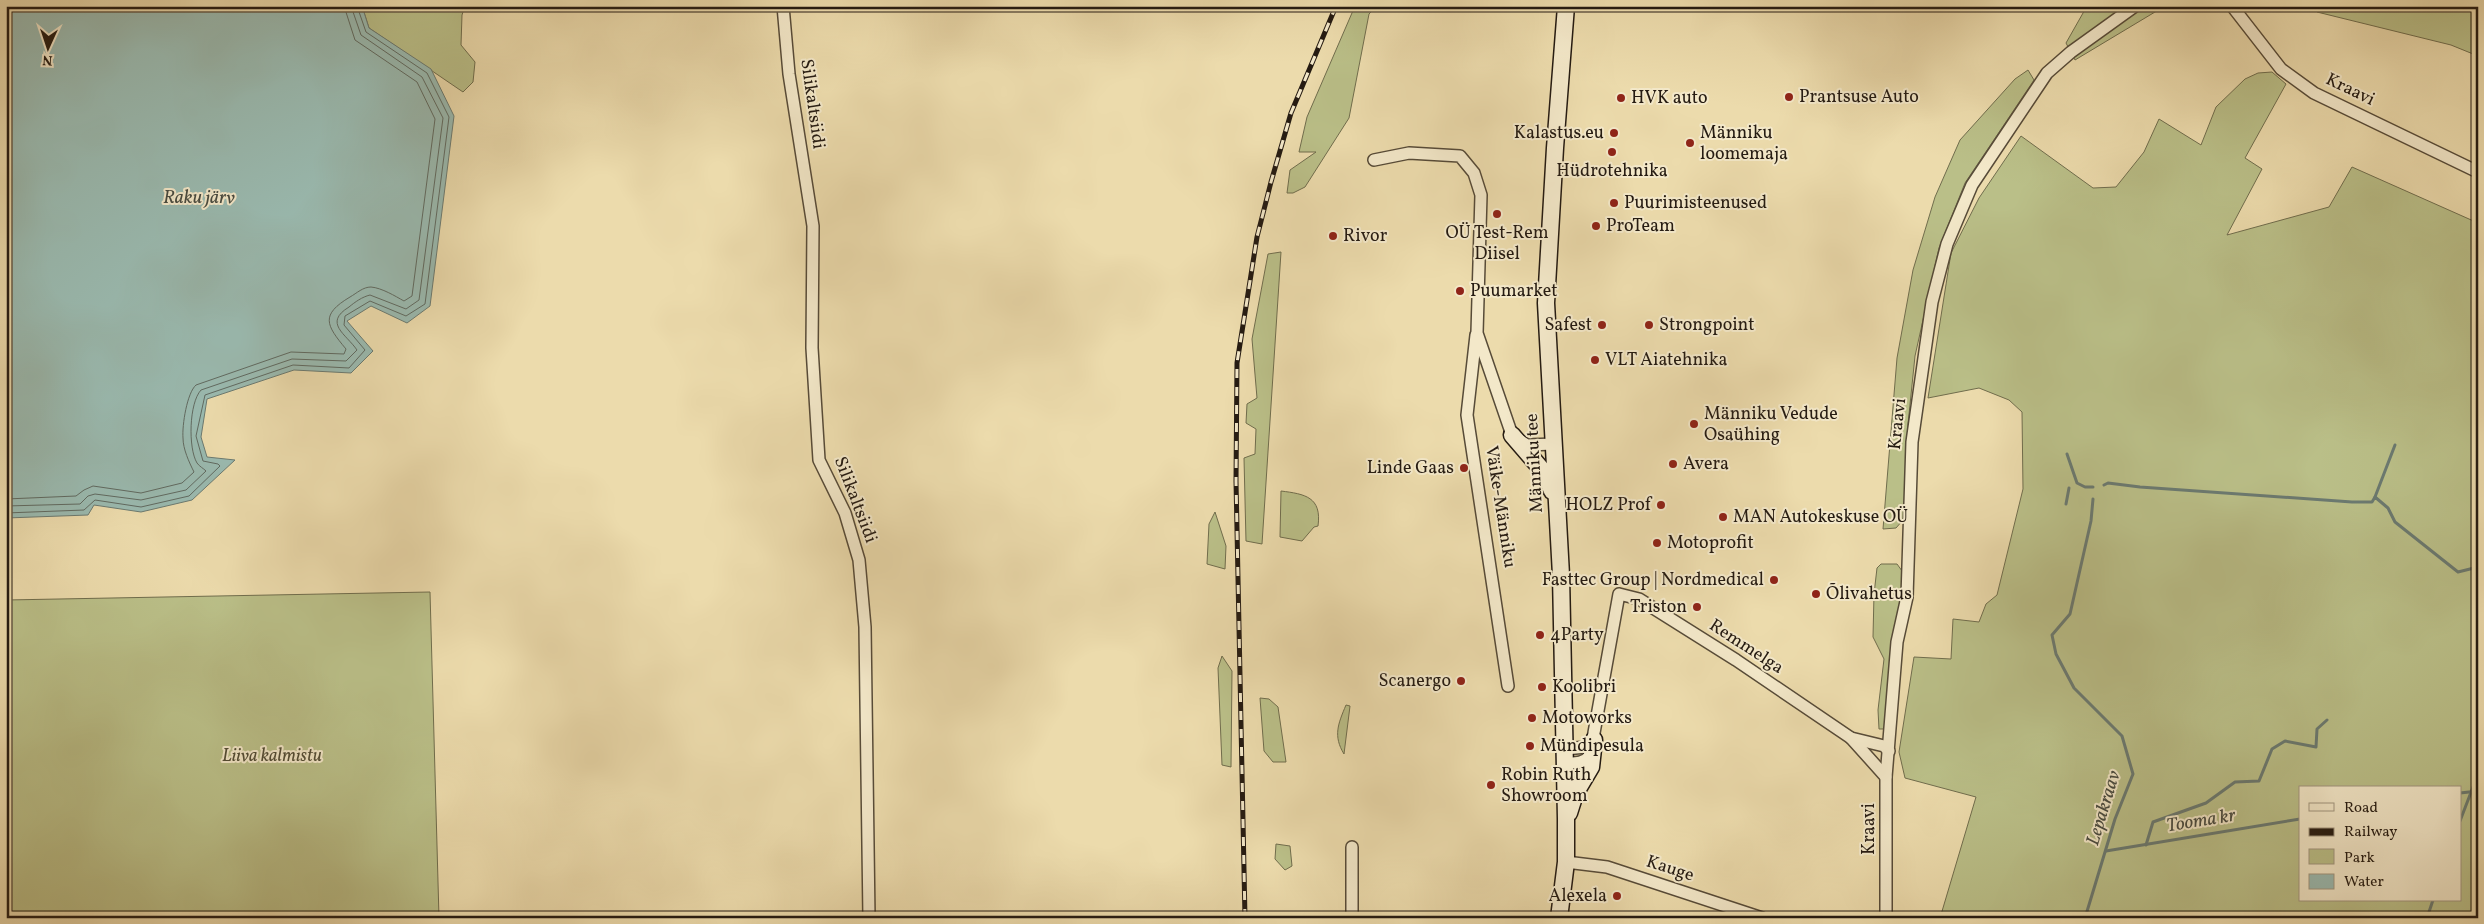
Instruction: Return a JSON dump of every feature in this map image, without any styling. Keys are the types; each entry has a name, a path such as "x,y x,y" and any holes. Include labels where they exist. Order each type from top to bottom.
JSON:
{"street":[{"name":"Silikaltsiidi","path":"783,6 789,74 813,226 812,348 819,460 845,513 859,560 865,626 869,918"},
{"name":"Männiku tee","path":"1559,918 1566,862 1565,756 1561,575 1547,330 1547,270 1566,6"},
{"name":"Kraavi","path":"1886,918 1886,777 1897,642 1907,597 1912,442 1932,302 1947,244 1972,185 2047,74 2065,56 2135,6"},
{"name":"Kraavi","path":"2232,6 2281,69 2294,80 2314,93 2478,172"},
{"name":"Väike-Männiku","path":"1374,160 1409,153 1460,156 1474,173 1481,195 1477,333 1467,415 1508,686"},
{"name":"Väike-Männiku","path":"1477,333 1512,434 1527,445 1554,444"},
{"path":"1512,434 1544,472 1557,499"},
{"name":"Remmelga","path":"1594,740 1619,594 1639,599 1736,660 1851,738 1886,777"},
{"name":"Remmelga","path":"1851,738 1884,746 1889,751"},
{"path":"1565,756 1586,760 1594,740"},
{"path":"1566,819 1575,794 1591,767 1594,740"},
{"path":"1352,847 1352,918"},
{"name":"Kauge","path":"1566,862 1607,867 1762,918"}],"green space":[{"path":"362,6 465,6 462,15 461,45 475,62 473,82 463,92 369,28"},
{"path":"1355,6 1377,6 1369,14 1349,118 1305,187 1293,193 1287,193 1290,170 1316,152 1299,152 1307,117"},
{"path":"2087,6 2165,6 2075,60 2066,43"},
{"path":"2315,6 2478,6 2478,56 2451,45 2317,12"},
{"path":"2028,70 2034,80 1965,183 1939,248 1915,356 1908,424 1906,509 1903,520 1896,528 1883,529 1897,358 1913,270 1935,197 1960,140 2015,79"},
{"path":"2272,72 2286,84 2245,158 2262,169 2227,235 2329,207 2352,167 2478,223 2478,918 1940,918 1976,797 1905,778 1899,752 1914,657 1951,659 1953,619 1979,622 1986,604 1997,595 2023,489 2022,412 2009,400 1979,388 1928,398 1951,253 1979,198 2021,136 2093,188 2116,187 2144,152 2159,119 2201,145 2216,107 2245,79 2258,73"},
{"path":"1281,252 1262,544 1246,541 1244,458 1255,454 1256,429 1246,423 1247,404 1257,398 1252,339 1268,254"},
{"path":"1281,491 1310,499 1317,509 1319,516 1318,526 1314,527 1302,541 1280,537"},
{"path":"1215,512 1226,546 1225,569 1207,564 1209,524"},
{"path":"1881,564 1897,564 1905,575 1885,729 1879,729 1878,710 1884,659 1873,637 1874,594 1877,568"},
{"name":"Liiva kalmistu","path":"430,592 439,918 6,918 6,600"},
{"path":"1222,656 1232,671 1231,767 1222,765 1218,668"},
{"path":"1260,698 1269,699 1278,707 1286,762 1273,762 1264,751"},
{"path":"1346,705 1350,706 1344,754 1339,741 1338,730"},
{"path":"1276,844 1290,846 1292,866 1285,870 1275,859"}],"water":[{"name":"Raku järv","path":"6,6 362,6 369,28 431,69 454,116 430,306 407,323 371,306 347,321 373,351 351,373 294,370 207,399 201,437 207,457 235,460 192,500 141,512 94,505 88,515 6,518"}],"waterway":[{"path":"2375,497 2395,445"},
{"path":"2067,454 2077,483 2085,487 2093,487"},
{"name":"Lepakraav","path":"2104,485 2108,483 2140,487 2352,502 2372,502 2375,497 2388,508 2395,522 2458,572 2478,567"},
{"path":"2066,504 2069,488"},
{"name":"Lepakraav","path":"2085,918 2115,819 2133,774 2122,736 2074,688 2056,654 2052,635 2070,614 2091,521 2093,499"},
{"path":"2146,845 2153,822 2206,803 2235,782 2259,781 2272,749 2285,741 2316,747 2317,729 2327,720"},
{"path":"2462,816 2478,774"},
{"name":"Tooma kr","path":"2462,793 2478,791"},
{"name":"Tooma kr","path":"2106,851 2299,819"},
{"path":"2427,918 2432,902"}],"railway":[{"path":"1245,918 1236,481 1237,363 1257,237 1271,182 1291,113 1336,6"}],"place":[{"name":"Prantsuse Auto","path":"1789,97"},
{"name":"HVK auto","path":"1621,98"},
{"name":"Kalastus.eu","path":"1614,133"},
{"name":"Männiku loomemaja","path":"1690,143"},
{"name":"Hüdrotehnika","path":"1612,152"},
{"name":"Puurimisteenused","path":"1614,203"},
{"name":"OÜ Test-Rem Diisel","path":"1497,214"},
{"name":"ProTeam","path":"1596,226"},
{"name":"Rivor","path":"1333,236"},
{"name":"Puumarket","path":"1460,291"},
{"name":"Safest","path":"1602,325"},
{"name":"Strongpoint","path":"1649,325"},
{"name":"VLT Aiatehnika","path":"1595,360"},
{"name":"Männiku Vedude Osaühing","path":"1694,424"},
{"name":"Avera","path":"1673,464"},
{"name":"Linde Gaas","path":"1464,468"},
{"name":"HOLZ Prof","path":"1661,505"},
{"name":"MAN Autokeskuse OÜ","path":"1723,517"},
{"name":"Motoprofit","path":"1657,543"},
{"name":"Fasttec Group | Nordmedical","path":"1774,580"},
{"name":"Õlivahetus","path":"1816,594"},
{"name":"Triston","path":"1697,607"},
{"name":"4Party","path":"1540,635"},
{"name":"Scanergo","path":"1461,681"},
{"name":"Koolibri","path":"1542,687"},
{"name":"Motoworks","path":"1532,718"},
{"name":"Mündipesula","path":"1530,746"},
{"name":"Robin Ruth Showroom","path":"1491,785"},
{"name":"Alexela","path":"1617,896"}]}
